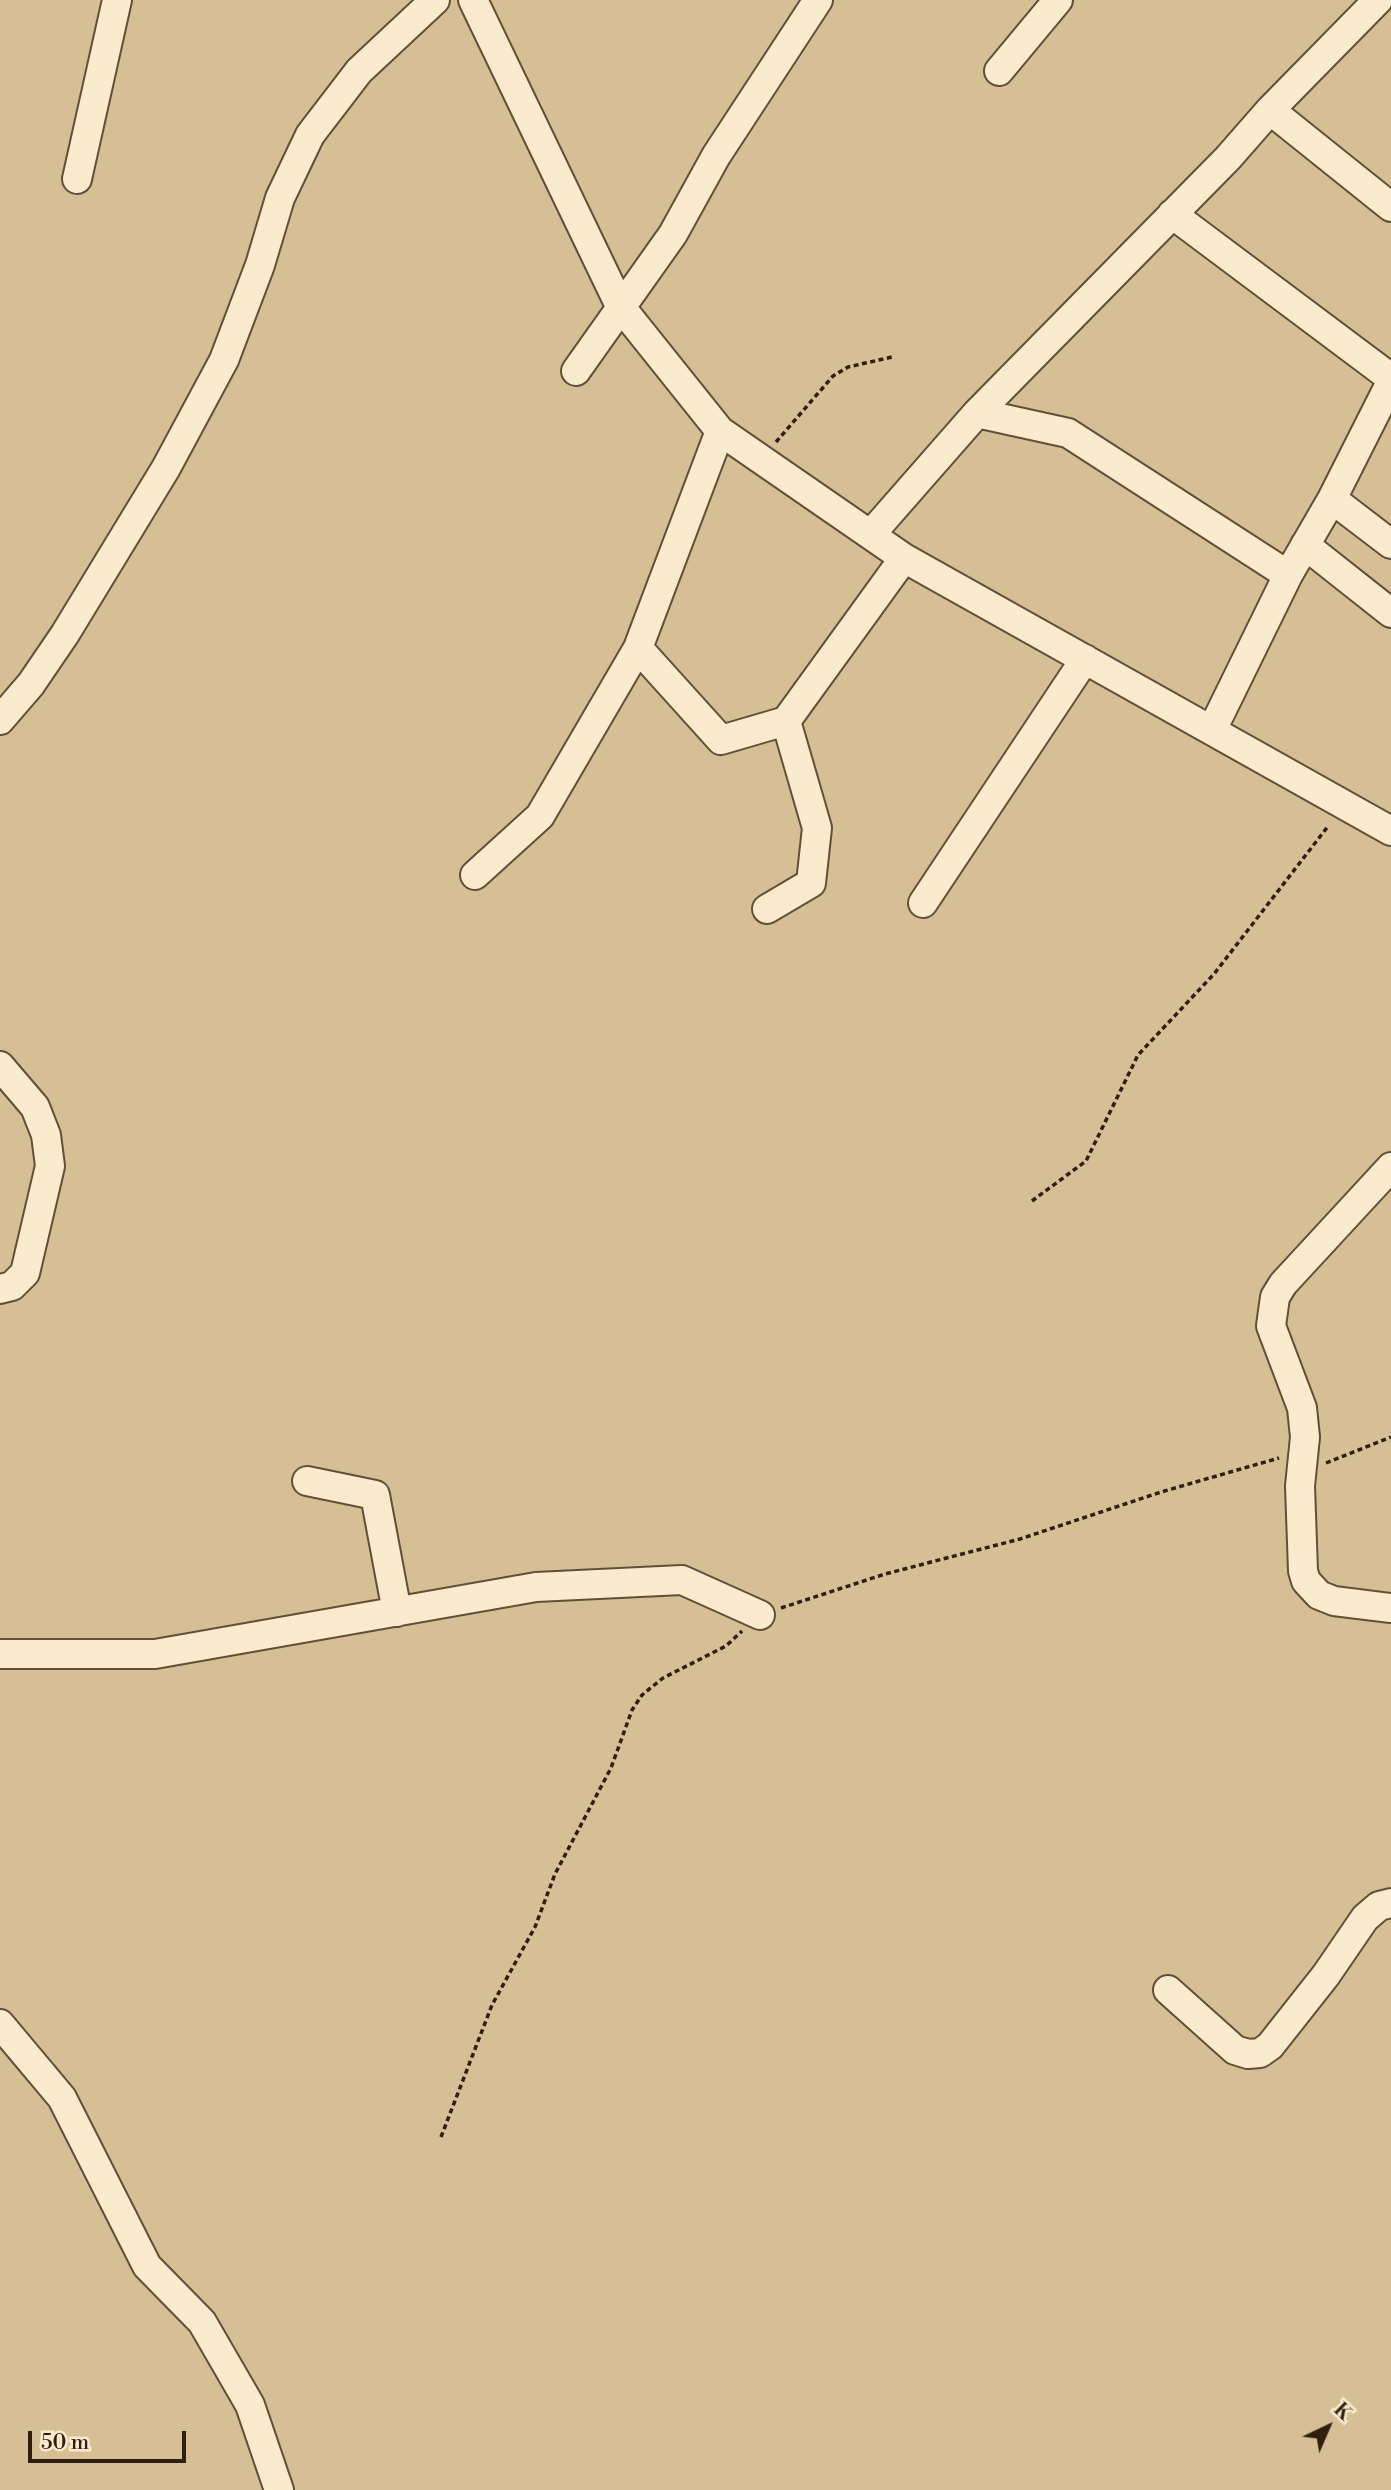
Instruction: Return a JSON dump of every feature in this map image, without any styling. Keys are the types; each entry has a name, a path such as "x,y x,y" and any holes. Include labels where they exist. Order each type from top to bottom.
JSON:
{"street":[{"path":"77,179 117,0"},
{"path":"0,720 31,684 65,634 166,468 224,360 289,176 310,135 359,71 435,0"},
{"path":"473,0 620,306 720,431 904,558 1391,831"},
{"path":"576,370 673,234 716,156 818,0"},
{"path":"999,71 1058,0"},
{"path":"871,534 977,413 1378,0"},
{"path":"1270,110 1391,207"},
{"path":"1172,214 1391,380 1332,499 1288,575 1212,730"},
{"path":"977,413 1068,433 1288,575"},
{"path":"475,875 540,816 638,648 720,431"},
{"path":"1332,499 1391,544"},
{"path":"1305,545 1391,613"},
{"path":"638,648 721,740 786,721 904,558"},
{"path":"923,903 1085,659"},
{"path":"767,909 811,883 817,828 786,721"},
{"path":"0,1066 35,1107 46,1135 50,1166 25,1273 12,1286 0,1289"},
{"path":"1391,1167 1283,1284 1275,1297 1271,1326 1302,1408 1303,1571 1306,1581 1319,1595 1334,1601 1391,1608"},
{"path":"307,1481 375,1495 397,1612"},
{"path":"0,1654 155,1654 536,1587 682,1580 760,1615"},
{"path":"1168,1990 1235,2050 1248,2054 1260,2053 1270,2046 1326,1975 1365,1918 1379,1906 1391,1903"},
{"path":"0,2024 62,2098 148,2266 202,2322 250,2405 279,2490"}],"path":[{"path":"761,459 833,376 848,367 869,360 892,357"},
{"path":"1032,1201 1086,1161 1138,1055 1214,974 1345,804"},
{"path":"441,2137 492,2005 535,1927 555,1874 611,1768 632,1710 642,1695 663,1678 726,1647 760,1615 885,1574 1020,1539 1161,1492 1303,1462 1391,1437"}],"shaded area":[{"path":"0,0 1391,0 1391,2490 0,2490"}]}
